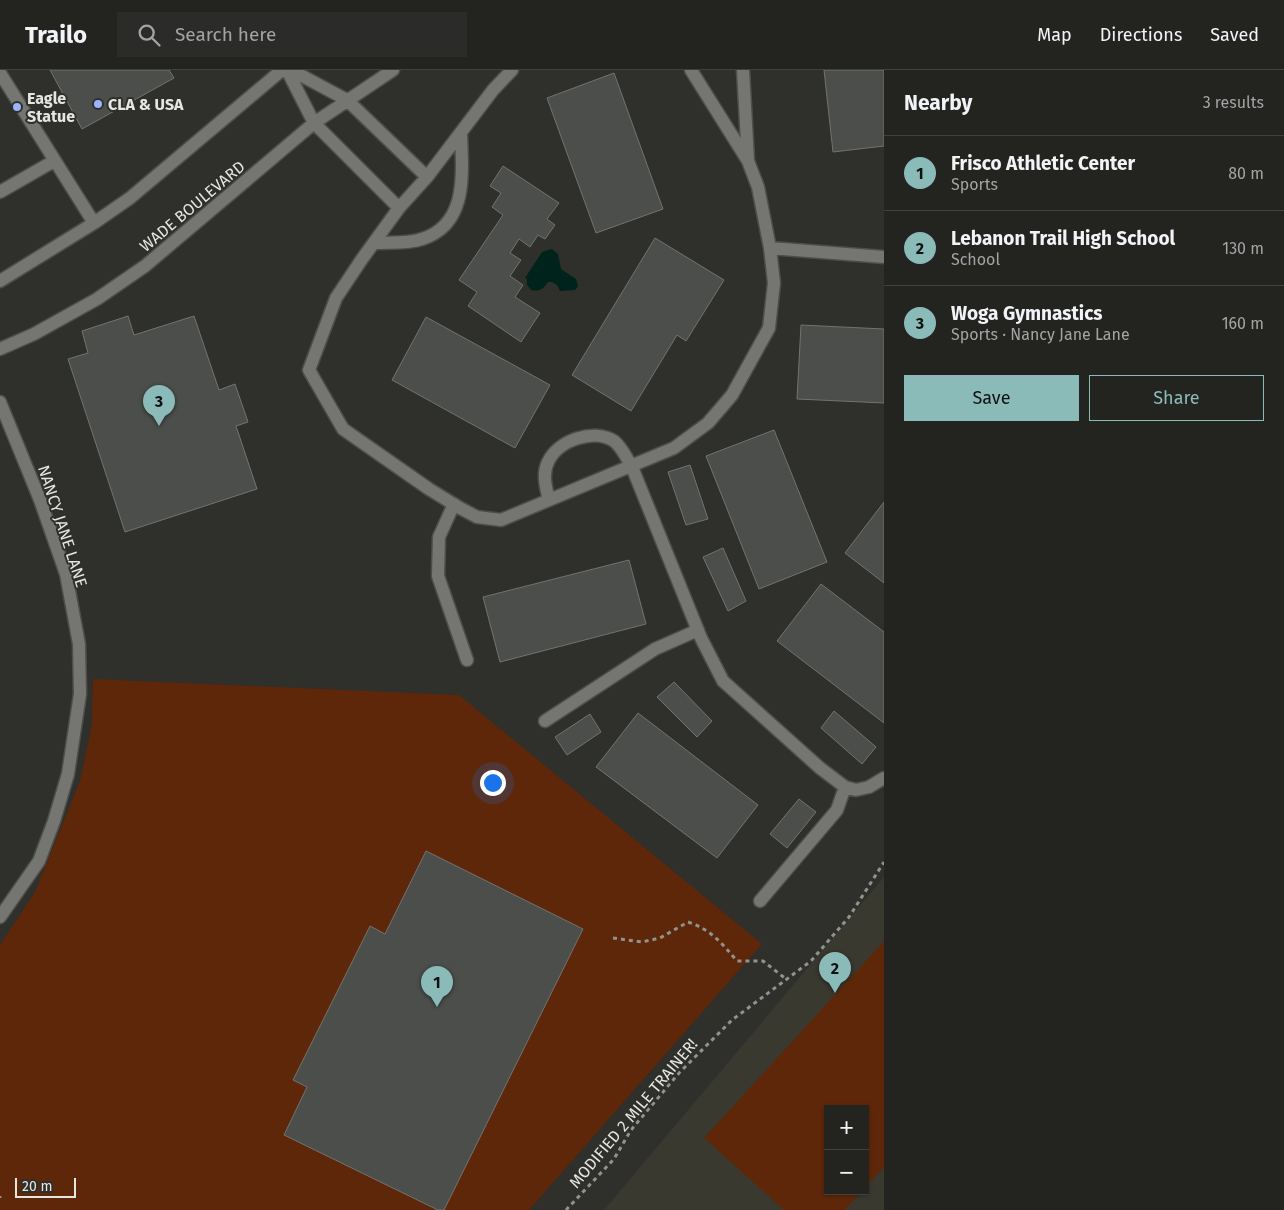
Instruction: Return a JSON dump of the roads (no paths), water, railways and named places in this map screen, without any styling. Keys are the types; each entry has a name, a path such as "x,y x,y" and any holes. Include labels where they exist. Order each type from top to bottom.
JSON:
{"street":[{"path":"0,281 94,223 130,198 282,70"},
{"path":"287,70 314,123 399,208"},
{"path":"291,70 346,100 427,177"},
{"name":"WADE BOULEVARD","path":"0,349 34,334 97,299 145,266 314,123 393,70"},
{"path":"512,70 492,90 427,177 399,208 362,259 336,298 309,370 343,429 428,489 454,504 477,517 501,520 674,448 708,423 732,395 769,328 774,283 770,248 758,187 748,161 691,70"},
{"path":"742,70 748,161"},
{"path":"0,73 94,223"},
{"path":"375,243 421,240 445,228 458,207 463,180 461,132"},
{"path":"0,192 54,161"},
{"path":"770,248 884,257"},
{"name":"NANCY JANE LANE","path":"0,402 40,500 66,574 79,644 80,694 68,774 54,821 39,860 0,918"},
{"path":"549,500 544,483 548,462 561,446 577,438 602,435 616,443 632,467 698,630 722,681 820,768 845,787 856,790 869,788 884,778"},
{"path":"454,504 439,538 438,576 467,660"},
{"path":"545,722 655,649 698,630"},
{"path":"760,901 837,810 845,787"}],"place":[{"name":"CLA & USA","path":"98,104"},
{"name":"Eagle Statue","path":"17,107"},
{"name":"Woga Gymnastics","path":"159,426"},
{"name":"Lebanon Trail High School","path":"835,993"},
{"name":"Frisco Athletic Center","path":"437,1007"}]}
